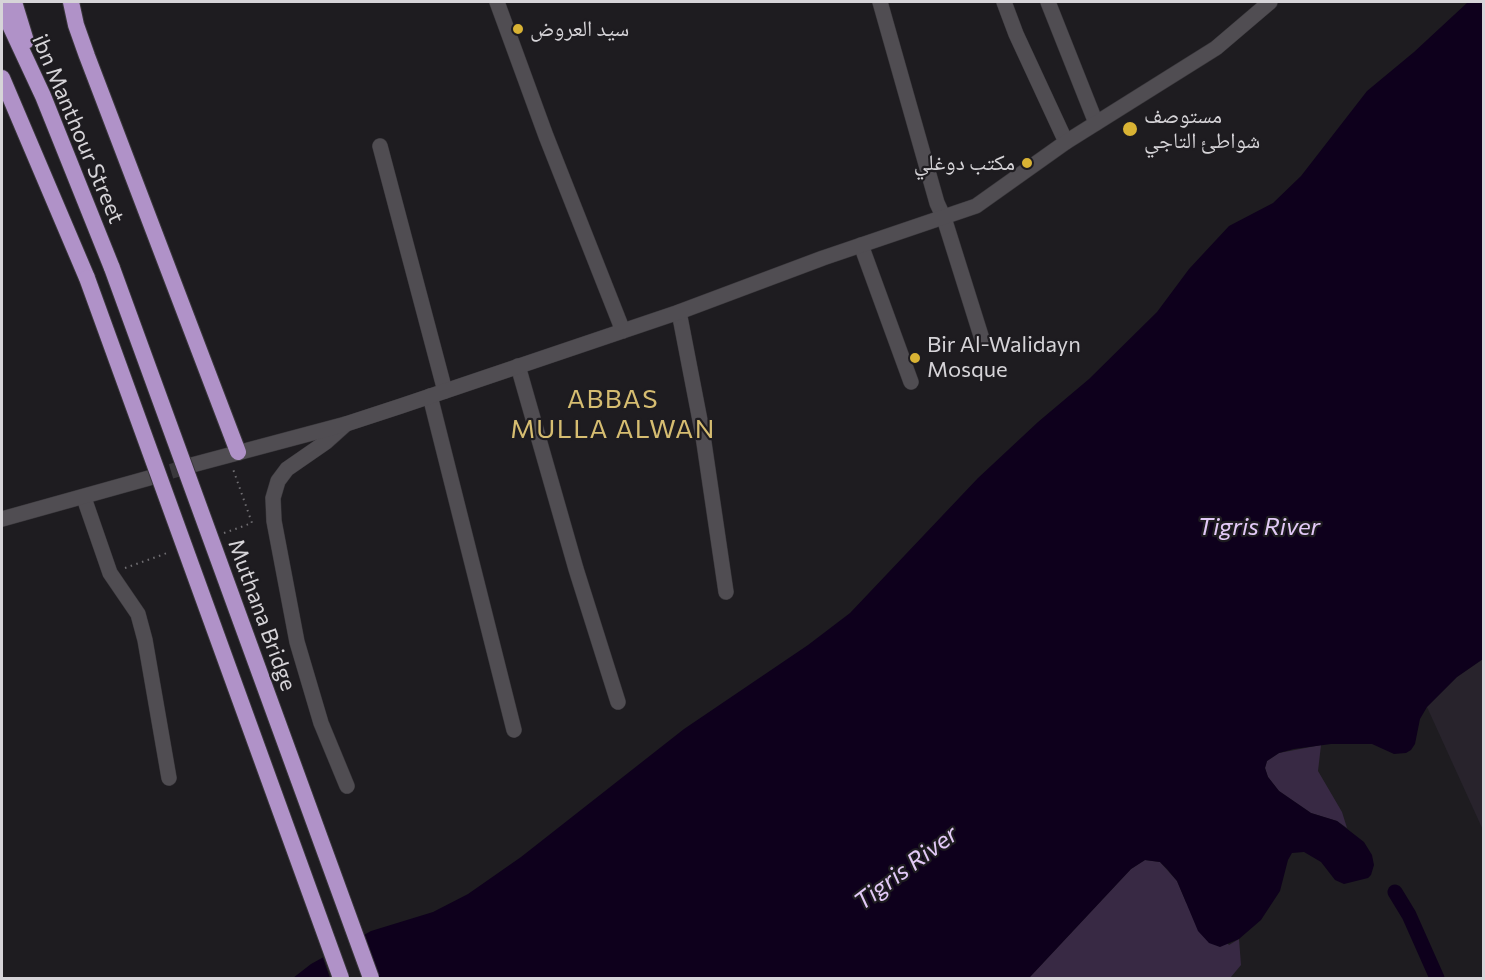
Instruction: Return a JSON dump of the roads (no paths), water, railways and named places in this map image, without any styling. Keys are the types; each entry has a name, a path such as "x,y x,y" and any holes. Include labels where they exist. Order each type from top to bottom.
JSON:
{"highway":[{"path":"14,2 43,96"},
{"path":"71,2 87,56 233,453"},
{"name":"ibn Manthour Street","path":"2,8 43,96 111,268"},
{"path":"2,78 87,278 341,978"},
{"path":"2,92 18,117"},
{"name":"Muthana Bridge","path":"111,268 371,978"}],"street":[{"path":"497,2 623,331"},
{"path":"880,2 937,203 944,218 982,339"},
{"path":"1004,2 1016,34 1066,142"},
{"path":"1048,2 1096,123"},
{"path":"192,465 346,424 438,394 679,312 861,245 976,206 1066,142 1216,48 1270,2"},
{"path":"380,146 514,730"},
{"path":"861,245 911,382"},
{"path":"679,312 703,436 726,592"},
{"path":"518,366 576,569 618,702"},
{"path":"346,424 326,442 286,468 278,481 273,498 274,521 297,642 321,723 347,786"},
{"path":"2,519 84,498 149,478"},
{"path":"84,498 110,573 138,614 145,640 169,778"}],"water":[{"name":"Tigris River","path":"1468,2 1483,2 1483,659 1457,677 1427,707 1420,719 1415,744 1406,753 1394,754 1372,744 1331,744 1279,753 1267,761 1265,768 1268,777 1279,791 1311,813 1337,821 1364,842 1372,855 1374,865 1368,878 1344,884 1335,880 1321,862 1304,852 1292,853 1280,891 1261,920 1239,939 1220,947 1209,943 1198,931 1177,881 1167,869 1160,862 1145,860 1131,869 1029,978 293,978 311,964 371,931 433,912 468,894 521,857 684,729 808,645 850,613 978,478 1038,422 1089,379 1157,312 1189,269 1229,226 1273,203 1301,176 1367,91 1414,52"}],"waterway":[{"path":"1395,892 1409,915 1437,978"}],"tunnel":[{"path":"149,478 192,465"}],"place":[{"name":"سيد العروض","path":"518,29"},
{"name":"مستوصف شواطئ التاجي","path":"1130,129"},
{"name":"مكتب دوغلي","path":"1027,163"},
{"name":"Bir Al-Walidayn Mosque","path":"915,358"}],"district":[{"name":"ABBAS MULLA ALWAN","path":"613,414"}]}
